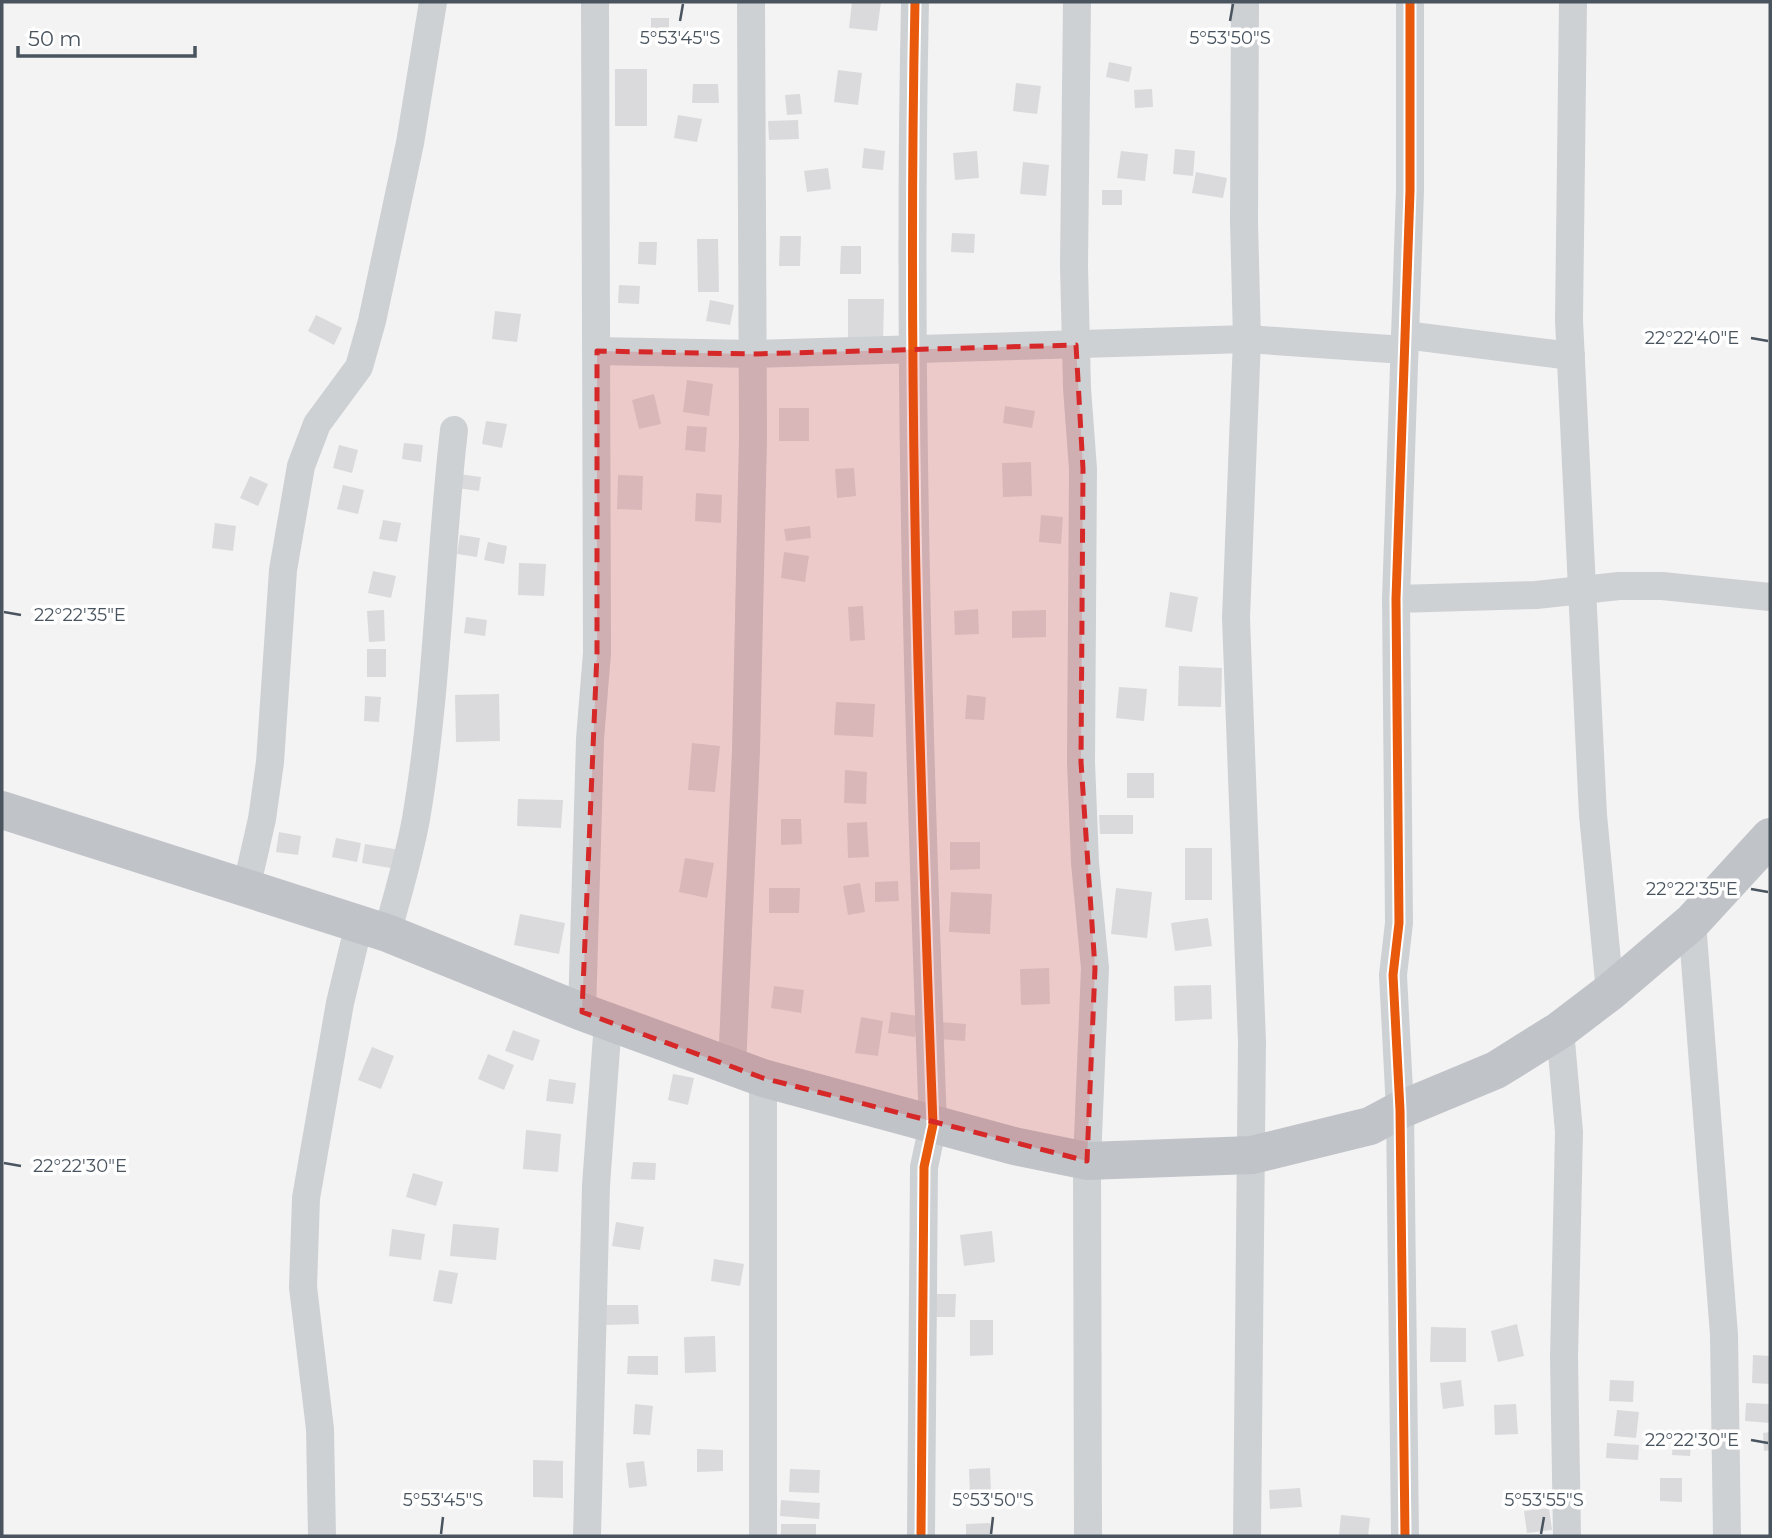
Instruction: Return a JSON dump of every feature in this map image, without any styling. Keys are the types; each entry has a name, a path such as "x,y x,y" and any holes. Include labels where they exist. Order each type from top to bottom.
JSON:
{"highway":[{"path":"2,810 373,929 595,1017 748,1073 933,1125 1087,1161 1252,1155 1370,1126 1496,1070 1560,1030 1610,992 1692,922 1770,837"}],"street":[{"path":"246,889 262,819 270,762 284,570 301,466 317,424 359,367 372,321 413,129 433,2"},
{"path":"587,1536 596,1185 590,739 597,653 597,351 593,296 597,173 594,2"},
{"path":"751,2 753,354 746,751 748,1073 763,1536"},
{"path":"915,2 912,144 915,645 933,1125 924,1167 921,1536"},
{"path":"1077,2 1073,172 1076,345 1084,493 1080,629 1081,762 1086,863 1096,968 1087,1161 1088,1536"},
{"path":"1245,2 1244,222 1247,340 1236,618 1251,1017 1247,1536"},
{"path":"1405,1536 1400,1111 1393,975 1399,884 1396,599 1410,191 1410,2"},
{"path":"1573,2 1569,320 1593,815 1610,992"},
{"path":"597,351 753,354 1247,340 1404,343 1571,356"},
{"path":"322,1536 320,1429 303,1287 306,1198 336,1028 415,821 436,660 443,527 454,430"},
{"path":"1396,599 1584,591 1619,586 1662,586 1770,597"},
{"path":"1692,922 1724,1335 1727,1536"},
{"path":"1560,1030 1569,1132 1564,1358 1567,1536"}],"highlighted area":[{"path":"1076,345 1083,469 1081,762 1095,968 1087,1161 763,1078 582,1012 597,653 597,351 753,354"}],"building":[{"path":"852,2 881,2 877,31 849,28"},
{"path":"651,18 669,18 669,38 651,38"},
{"path":"1109,62 1132,67 1129,82 1106,77"},
{"path":"615,69 647,69 647,126 615,126"},
{"path":"838,70 862,73 858,105 834,102"},
{"path":"1016,83 1041,86 1037,114 1013,111"},
{"path":"693,84 718,84 719,103 692,103"},
{"path":"1152,89 1153,107 1135,108 1134,90"},
{"path":"800,94 802,114 787,115 785,95"},
{"path":"678,115 702,119 697,142 674,138"},
{"path":"798,120 799,139 769,140 768,121"},
{"path":"864,148 885,151 883,170 862,168"},
{"path":"1175,149 1195,151 1193,176 1173,174"},
{"path":"977,151 979,178 955,180 953,153"},
{"path":"1121,151 1148,154 1145,181 1117,178"},
{"path":"1023,162 1049,165 1046,196 1020,194"},
{"path":"828,168 831,189 807,192 804,171"},
{"path":"1196,172 1227,178 1223,198 1192,193"},
{"path":"1102,190 1122,190 1122,205 1102,205"},
{"path":"952,233 975,234 974,253 951,252"},
{"path":"780,236 801,236 800,266 779,266"},
{"path":"697,239 718,239 719,292 698,292"},
{"path":"639,242 657,242 656,265 638,264"},
{"path":"841,246 861,246 861,274 840,274"},
{"path":"619,285 640,286 639,304 618,303"},
{"path":"848,299 884,299 883,344 848,344"},
{"path":"710,300 734,305 730,325 706,321"},
{"path":"495,311 521,314 517,342 492,339"},
{"path":"316,315 342,328 334,345 308,331"},
{"path":"687,380 713,384 709,416 683,412"},
{"path":"654,394 661,424 639,429 632,400"},
{"path":"1005,406 1035,411 1032,428 1003,423"},
{"path":"779,408 809,408 809,441 779,441"},
{"path":"486,421 507,424 502,448 482,444"},
{"path":"687,426 707,427 705,452 685,450"},
{"path":"404,443 423,445 421,462 402,459"},
{"path":"339,445 358,450 352,473 333,468"},
{"path":"1031,462 1032,496 1003,497 1002,463"},
{"path":"854,468 856,496 837,498 835,469"},
{"path":"459,474 481,477 479,491 457,488"},
{"path":"618,475 643,476 642,510 617,509"},
{"path":"250,476 268,484 258,506 240,498"},
{"path":"343,485 364,490 358,514 337,509"},
{"path":"696,493 722,495 721,523 695,521"},
{"path":"1041,515 1063,517 1061,544 1039,542"},
{"path":"383,520 401,523 397,542 379,539"},
{"path":"215,523 236,526 233,551 212,548"},
{"path":"810,526 811,538 786,541 784,529"},
{"path":"460,535 480,538 477,557 457,554"},
{"path":"488,542 507,546 504,564 484,560"},
{"path":"784,552 809,556 805,582 781,578"},
{"path":"519,563 546,564 544,596 518,595"},
{"path":"373,571 396,576 391,598 368,593"},
{"path":"1170,592 1198,597 1192,632 1165,627"},
{"path":"863,606 865,640 850,641 848,607"},
{"path":"978,609 979,634 955,635 954,611"},
{"path":"384,610 385,641 369,642 367,611"},
{"path":"1046,610 1046,637 1012,638 1012,611"},
{"path":"466,617 487,620 485,636 464,633"},
{"path":"367,649 386,649 386,677 367,677"},
{"path":"1179,666 1222,668 1221,707 1178,706"},
{"path":"1119,687 1147,689 1144,721 1116,718"},
{"path":"499,694 500,741 456,742 455,695"},
{"path":"967,695 986,697 984,720 965,719"},
{"path":"365,696 381,697 379,722 364,721"},
{"path":"836,702 875,704 873,737 834,735"},
{"path":"692,743 720,746 715,792 688,790"},
{"path":"845,770 867,772 866,804 844,803"},
{"path":"1127,773 1154,773 1154,798 1127,798"},
{"path":"518,799 563,800 561,828 517,826"},
{"path":"1099,815 1133,815 1133,834 1100,834"},
{"path":"781,819 801,819 802,844 781,845"},
{"path":"867,822 869,857 848,858 847,823"},
{"path":"279,832 301,836 298,855 276,852"},
{"path":"336,838 361,843 357,862 332,857"},
{"path":"950,842 980,842 980,869 950,870"},
{"path":"365,844 400,850 396,869 362,863"},
{"path":"1185,848 1212,848 1212,900 1185,900"},
{"path":"685,858 714,863 707,898 679,892"},
{"path":"898,881 899,901 875,902 875,882"},
{"path":"860,883 865,912 848,915 843,886"},
{"path":"769,888 800,888 799,913 769,913"},
{"path":"1116,888 1152,892 1147,938 1111,934"},
{"path":"951,892 992,894 990,934 949,932"},
{"path":"520,914 565,923 559,954 514,945"},
{"path":"1208,918 1212,946 1175,951 1171,923"},
{"path":"1049,968 1050,1004 1021,1005 1020,969"},
{"path":"1211,985 1212,1019 1175,1021 1174,986"},
{"path":"774,986 804,990 801,1013 771,1008"},
{"path":"891,1012 918,1016 915,1037 888,1033"},
{"path":"861,1017 883,1021 878,1056 855,1053"},
{"path":"939,1022 966,1024 965,1041 938,1039"},
{"path":"513,1030 540,1040 533,1061 505,1051"},
{"path":"372,1047 394,1056 381,1089 358,1080"},
{"path":"488,1054 514,1065 504,1090 478,1079"},
{"path":"673,1074 694,1078 688,1105 668,1100"},
{"path":"549,1079 576,1083 573,1104 546,1101"},
{"path":"526,1130 561,1134 558,1172 523,1169"},
{"path":"633,1162 656,1163 655,1180 631,1179"},
{"path":"413,1173 443,1182 436,1206 406,1197"},
{"path":"616,1222 644,1227 640,1250 612,1246"},
{"path":"453,1224 499,1228 496,1260 450,1256"},
{"path":"392,1229 425,1234 421,1260 389,1256"},
{"path":"992,1231 995,1262 964,1266 960,1235"},
{"path":"714,1259 744,1264 740,1286 711,1281"},
{"path":"439,1270 458,1273 452,1304 433,1301"},
{"path":"936,1294 956,1294 955,1317 936,1317"},
{"path":"605,1305 638,1305 639,1324 605,1325"},
{"path":"970,1320 993,1320 993,1355 970,1356"},
{"path":"1517,1324 1524,1356 1498,1362 1491,1331"},
{"path":"1431,1327 1466,1328 1466,1362 1430,1362"},
{"path":"715,1336 716,1372 685,1373 684,1337"},
{"path":"1753,1355 1770,1356 1770,1384 1752,1383"},
{"path":"628,1356 658,1356 658,1375 627,1374"},
{"path":"1461,1380 1464,1406 1443,1409 1440,1383"},
{"path":"1610,1380 1634,1381 1633,1402 1609,1401"},
{"path":"1746,1403 1770,1404 1770,1423 1745,1421"},
{"path":"635,1404 653,1406 650,1435 633,1434"},
{"path":"1516,1404 1518,1434 1495,1435 1494,1405"},
{"path":"1617,1410 1639,1412 1636,1438 1614,1436"},
{"path":"1674,1430 1692,1431 1690,1456 1672,1455"},
{"path":"1770,1432 1770,1450 1764,1451 1763,1433"},
{"path":"1607,1443 1639,1445 1638,1460 1606,1458"},
{"path":"697,1449 723,1450 723,1471 697,1472"},
{"path":"533,1460 563,1461 563,1498 533,1497"},
{"path":"644,1461 647,1486 629,1488 626,1463"},
{"path":"990,1468 991,1493 970,1494 969,1469"},
{"path":"790,1469 820,1470 819,1493 789,1492"},
{"path":"1660,1478 1682,1478 1682,1502 1660,1501"},
{"path":"1300,1488 1302,1507 1270,1509 1269,1490"},
{"path":"781,1500 820,1503 819,1519 780,1516"},
{"path":"1549,1508 1552,1530 1527,1533 1524,1511"},
{"path":"1341,1515 1370,1518 1368,1536 1339,1536"},
{"path":"990,1523 991,1536 966,1536 966,1524"},
{"path":"781,1524 816,1524 816,1536 781,1536"}],"cycle path":[{"path":"915,2 913,423 933,1125 924,1167 921,1536"},
{"path":"1405,1536 1400,1110 1393,975 1399,923 1396,599 1410,191 1410,2"}]}
